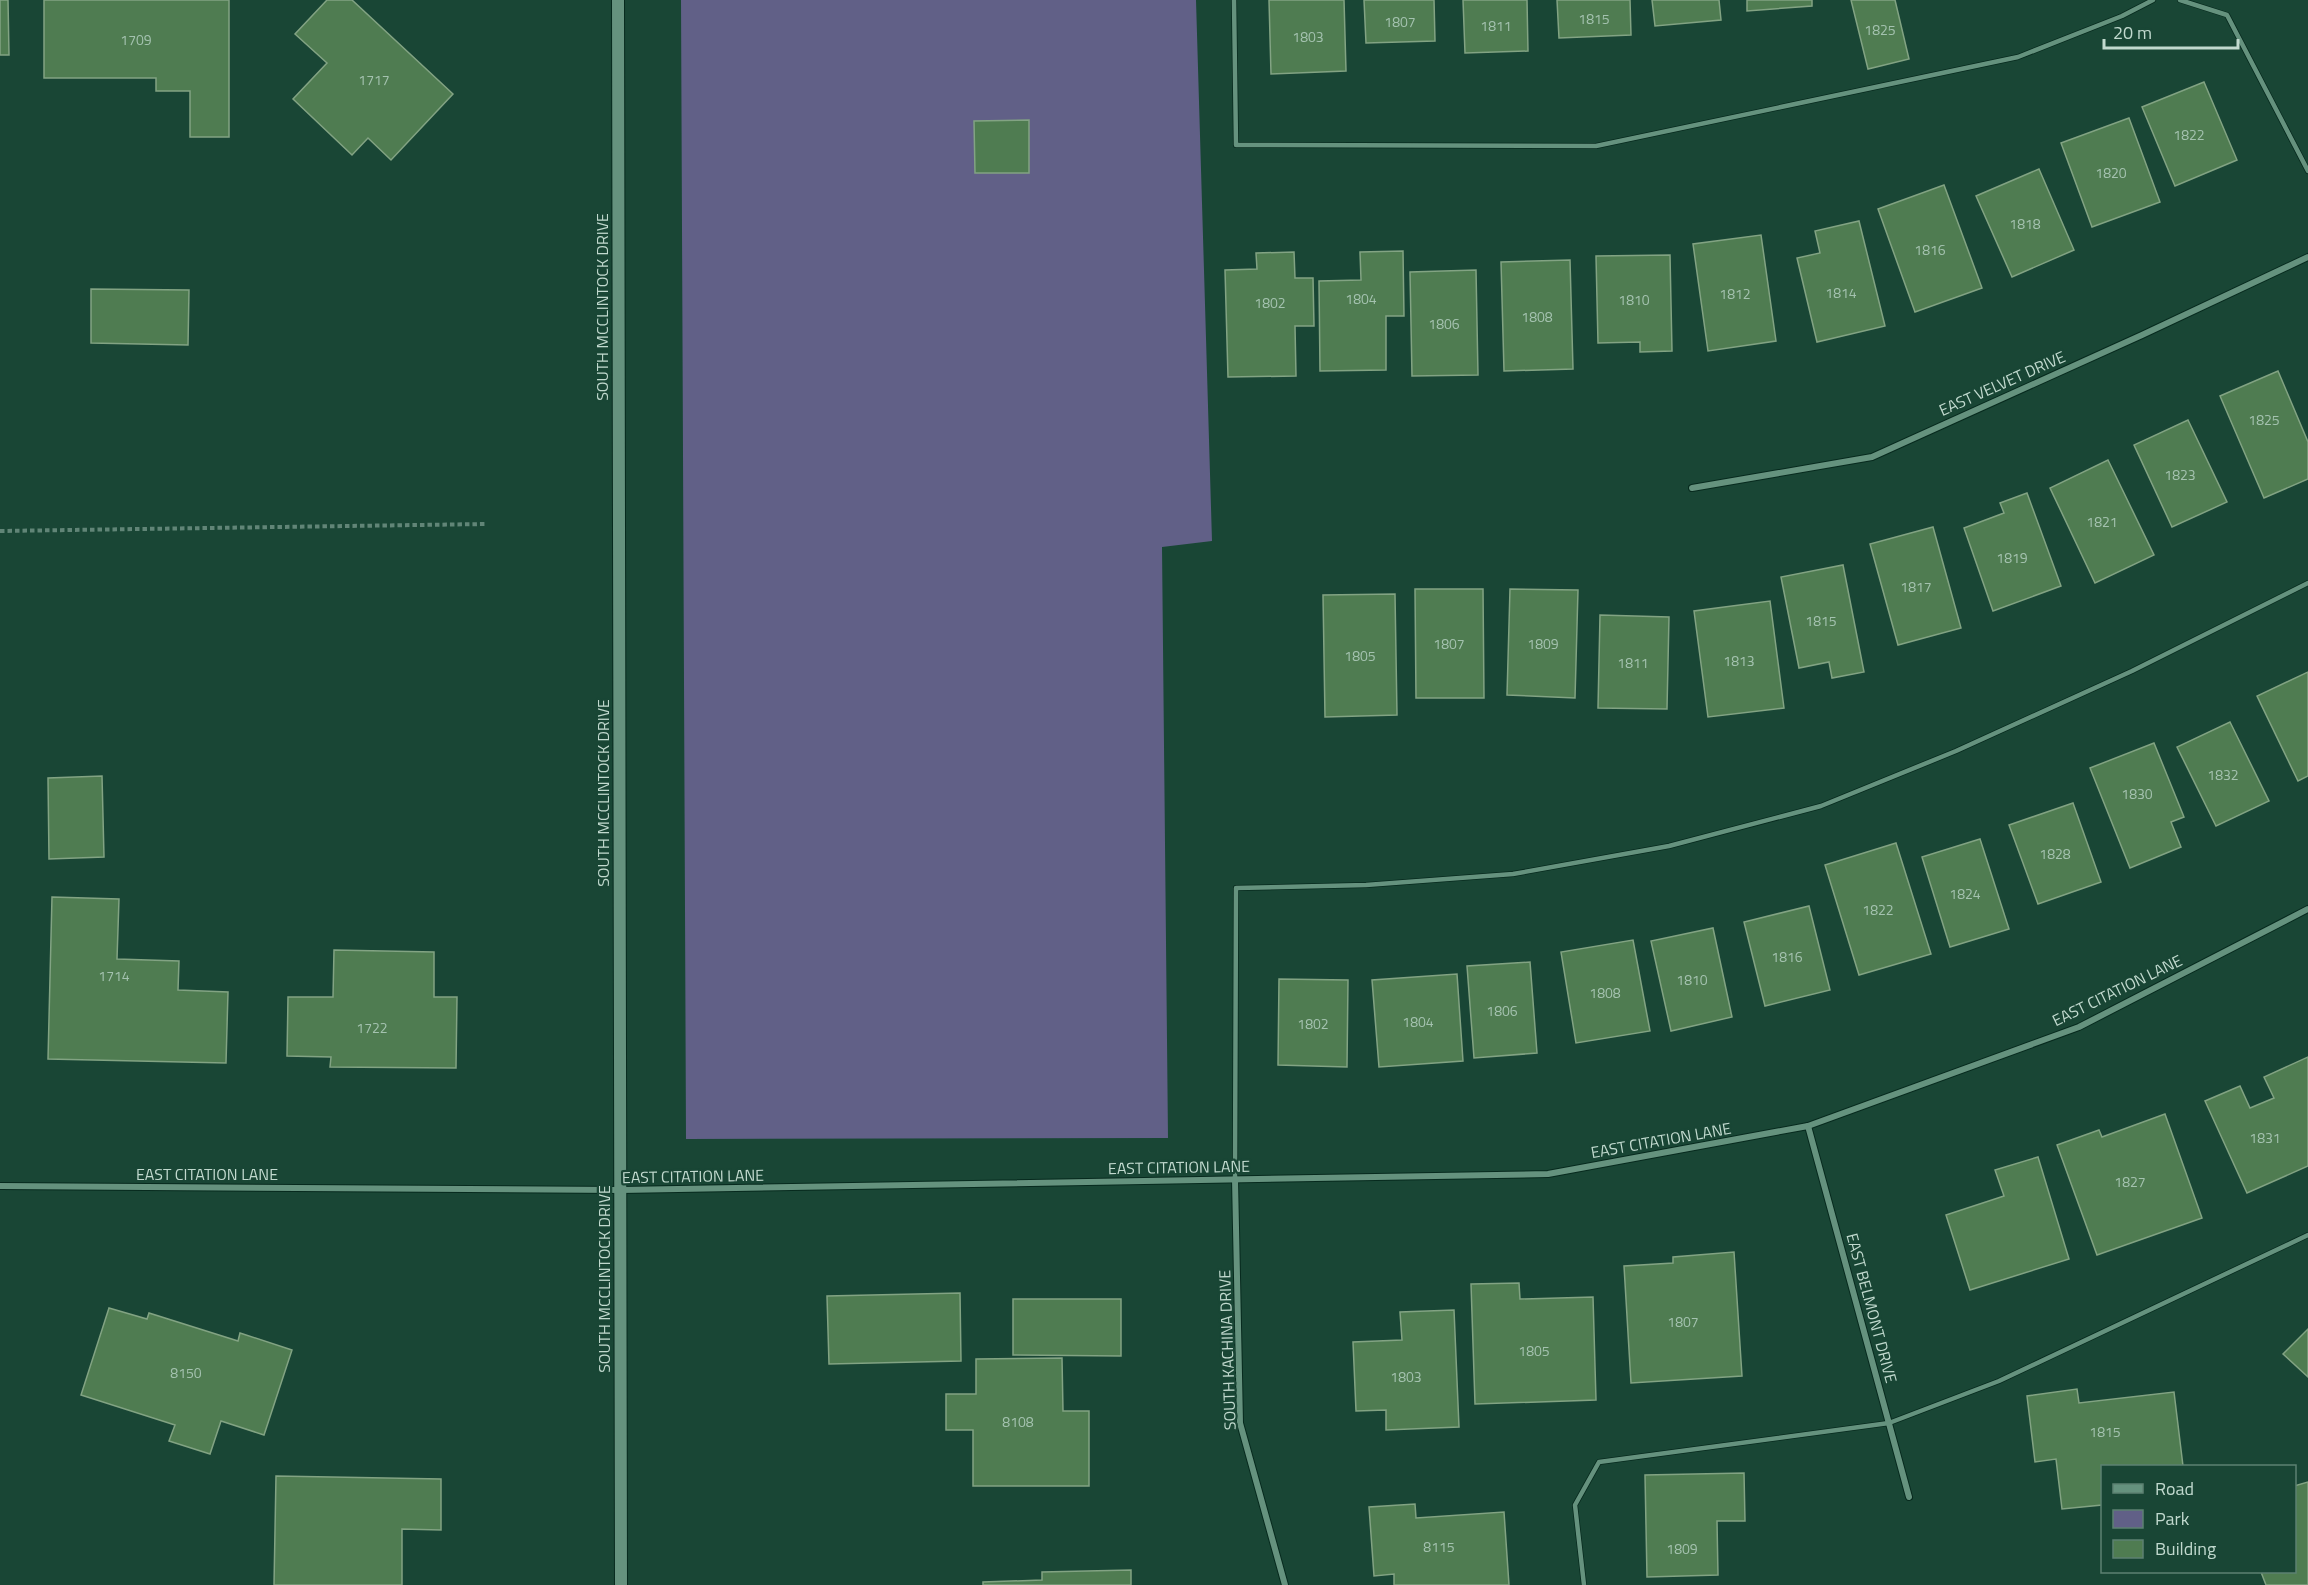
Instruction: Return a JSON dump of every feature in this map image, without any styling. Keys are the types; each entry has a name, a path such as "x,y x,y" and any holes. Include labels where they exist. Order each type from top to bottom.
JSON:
{"main road":[{"name":"SOUTH MCCLINTOCK DRIVE","path":"618,0 621,1585"}],"street":[{"name":"EAST VELVET DRIVE","path":"1692,488 1872,457 2308,257"},
{"name":"EAST CITATION LANE","path":"0,1186 621,1190 1548,1174 1809,1126 2079,1027 2308,909"},
{"name":"EAST BELMONT DRIVE","path":"1809,1126 1909,1497"},
{"name":"SOUTH KACHINA DRIVE","path":"1235,1179 1240,1423 1285,1585"}],"lane":[{"path":"1234,0 1236,145 1572,146 1596,146 2018,57 2122,16 2153,0"},
{"path":"2180,0 2226,15 2308,171"},
{"path":"1235,1179 1236,888 1366,885 1513,874 1669,846 1821,806 1956,751 2132,671 2308,583"},
{"path":"1584,1585 1575,1505 1599,1462 1889,1423 1999,1381 2308,1234"}],"path":[{"path":"0,531 487,524"}],"green space":[{"path":"681,0 1196,0 1212,541 1162,547 1168,1138 686,1139"}],"building":[{"path":"0,0 8,0 9,55 0,55"},
{"path":"44,0 229,0 229,137 190,137 190,91 156,91 156,78 44,78"},
{"path":"327,0 352,0 453,94 391,160 368,138 352,155 293,99 327,63 295,34"},
{"path":"1269,0 1344,0 1346,71 1271,74"},
{"path":"1364,0 1434,0 1435,41 1366,43"},
{"path":"1463,0 1527,0 1528,51 1465,53"},
{"path":"1557,0 1630,0 1631,35 1559,38"},
{"path":"1652,0 1719,0 1721,20 1655,26"},
{"path":"1747,0 1812,0 1812,6 1747,11"},
{"path":"1851,0 1895,0 1909,59 1868,69"},
{"path":"2204,82 2237,160 2175,186 2142,107"},
{"path":"2129,118 2160,202 2092,227 2061,143"},
{"path":"1029,120 1029,173 975,173 974,121"},
{"path":"2039,169 2074,250 2012,277 1976,196"},
{"path":"1944,185 1982,288 1915,312 1878,209"},
{"path":"1859,221 1885,326 1817,342 1797,258 1820,253 1815,231"},
{"path":"1761,235 1776,341 1708,351 1693,244"},
{"path":"1403,251 1404,316 1386,316 1386,370 1320,371 1319,281 1361,280 1360,252"},
{"path":"1294,252 1295,278 1313,278 1314,326 1295,326 1296,376 1228,377 1225,270 1257,269 1256,253"},
{"path":"1670,255 1672,351 1640,352 1640,342 1598,343 1596,256"},
{"path":"1570,260 1573,369 1504,371 1501,262"},
{"path":"1476,270 1478,375 1412,376 1410,272"},
{"path":"91,289 189,290 188,345 91,343"},
{"path":"2278,371 2308,442 2308,479 2264,498 2220,396"},
{"path":"2188,420 2227,502 2172,527 2134,445"},
{"path":"2108,460 2154,555 2095,583 2050,488"},
{"path":"2027,493 2061,586 1993,611 1964,528 2004,513 2000,503"},
{"path":"1933,527 1961,628 1898,645 1870,544"},
{"path":"1843,565 1864,672 1832,678 1829,662 1799,668 1781,577"},
{"path":"1415,589 1483,589 1484,698 1416,698"},
{"path":"1510,589 1578,590 1575,698 1507,695"},
{"path":"1395,594 1397,715 1325,717 1323,595"},
{"path":"1770,601 1784,708 1708,717 1694,611"},
{"path":"1600,615 1669,617 1667,709 1598,708"},
{"path":"2308,672 2308,776 2298,781 2257,696"},
{"path":"2230,722 2269,801 2216,826 2177,747"},
{"path":"2154,743 2184,817 2171,822 2181,847 2130,868 2090,768"},
{"path":"102,776 104,857 49,859 48,778"},
{"path":"2073,803 2101,882 2038,904 2009,825"},
{"path":"1980,839 2009,929 1950,947 1922,857"},
{"path":"1896,843 1931,954 1859,975 1825,865"},
{"path":"52,897 119,899 117,959 179,961 178,990 228,992 226,1063 48,1059"},
{"path":"1809,906 1830,990 1765,1006 1744,922"},
{"path":"1713,928 1732,1017 1671,1031 1651,941"},
{"path":"1633,940 1650,1031 1576,1043 1561,952"},
{"path":"334,950 434,952 434,997 457,997 456,1068 330,1067 331,1057 287,1056 288,997 333,997"},
{"path":"1530,962 1537,1053 1474,1058 1467,966"},
{"path":"1457,974 1463,1061 1379,1067 1372,980"},
{"path":"1279,979 1348,980 1347,1067 1278,1065"},
{"path":"2308,1057 2308,1166 2247,1193 2205,1101 2240,1086 2250,1108 2274,1098 2264,1077"},
{"path":"2165,1114 2202,1218 2097,1255 2057,1145 2099,1130 2102,1137"},
{"path":"2038,1157 2069,1259 1970,1290 1946,1215 2004,1196 1995,1170"},
{"path":"1734,1252 1742,1376 1631,1383 1624,1266 1673,1263 1673,1257"},
{"path":"1519,1283 1520,1299 1593,1297 1596,1400 1475,1404 1471,1284"},
{"path":"960,1293 961,1361 829,1364 827,1296"},
{"path":"1013,1299 1121,1299 1121,1356 1013,1355"},
{"path":"109,1308 147,1319 149,1313 238,1341 240,1333 292,1350 264,1435 221,1421 210,1454 169,1441 175,1425 81,1395"},
{"path":"1454,1310 1459,1427 1386,1430 1386,1410 1356,1411 1353,1342 1402,1340 1400,1312"},
{"path":"2308,1329 2308,1377 2283,1354"},
{"path":"1062,1358 1063,1411 1089,1411 1089,1486 973,1486 973,1430 946,1430 946,1394 976,1394 976,1359"},
{"path":"2077,1389 2079,1403 2174,1392 2183,1465 2101,1465 2101,1505 2062,1509 2056,1459 2035,1462 2027,1396"},
{"path":"1744,1473 1745,1521 1717,1521 1718,1575 1647,1577 1645,1475"},
{"path":"276,1476 441,1479 441,1530 402,1529 402,1585 274,1585"},
{"path":"2308,1482 2308,1585 2266,1585 2261,1573 2296,1573 2296,1485"},
{"path":"1415,1504 1416,1518 1504,1512 1509,1585 1394,1585 1394,1574 1374,1576 1369,1507"},
{"path":"1131,1570 1131,1585 983,1585 983,1582 1042,1580 1042,1572"}]}
